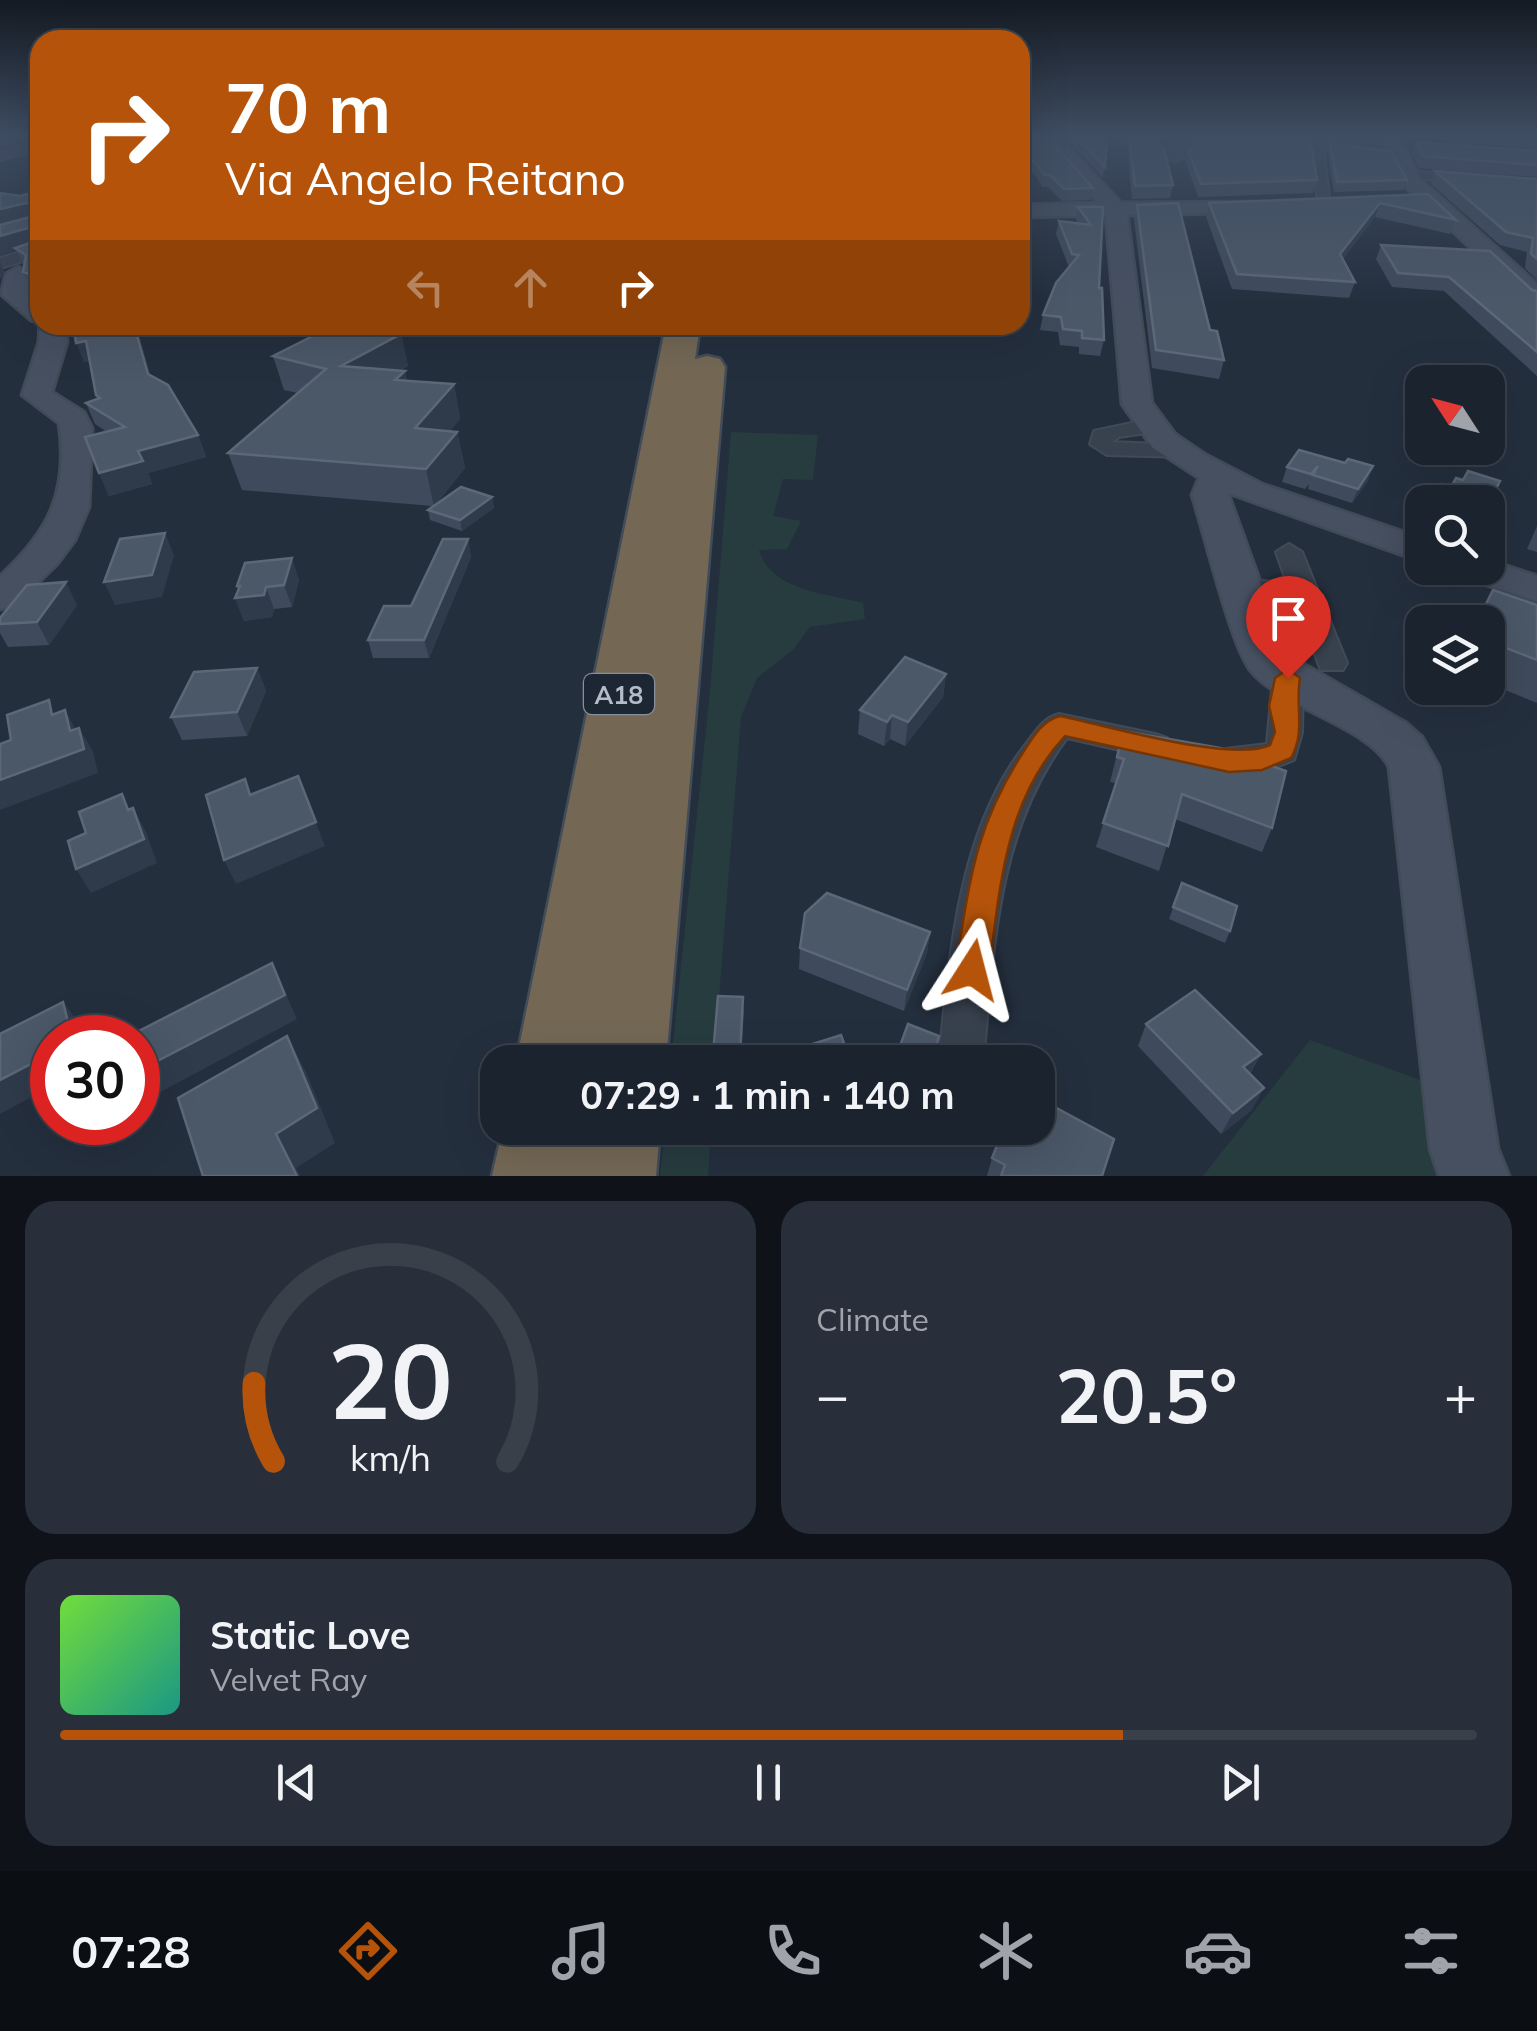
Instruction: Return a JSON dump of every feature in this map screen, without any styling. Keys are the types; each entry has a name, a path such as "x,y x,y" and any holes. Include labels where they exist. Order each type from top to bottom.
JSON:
{"highway":[{"name":"A18","path":"559,1045 681,335"},
{"name":"A18","path":"628,1045 711,335"},
{"path":"536,1176 542,1145"},
{"path":"612,1176 616,1145"}],"street":[{"path":"1098,191 1116,210 1137,404 1151,426 1180,452 1219,476 1296,508 1405,545"},
{"path":"1030,211 1314,202 1314,191"},
{"path":"1393,197 1396,191"},
{"path":"1436,191 1526,280 1537,298"},
{"path":"14,271 14,294 30,306"},
{"path":"0,597 62,535 74,503 73,419 37,395 56,335"},
{"path":"1151,426 1114,430 1102,436 1101,444 1107,448 1180,452"},
{"path":"1219,476 1211,484 1210,496 1266,660 1299,671 1390,735 1405,749 1414,767 1467,1167"},
{"path":"963,1045 990,849 1009,798 1060,725 1229,762 1262,760 1282,751 1288,732 1282,706 1299,671 1305,594 1288,552"},
{"path":"1505,578 1537,589"},
{"path":"1242,588 1305,594"}],"green space":[{"path":"731,432 818,435 813,480 783,479 773,516 801,521 787,549 759,550 765,564 787,582 863,603 865,619 810,627 793,650 757,678 741,717 715,1045 673,1045 710,691"},
{"path":"1310,1040 1434,1085 1445,1176 1203,1176"},
{"path":"663,1145 710,1145 708,1176 660,1176"}],"building":[{"path":"1458,191 1537,191 1537,259 1531,254 1533,238 1506,232"},
{"path":"0,193 30,194 30,202 0,209"},
{"path":"1428,194 1456,220 1380,203 1340,254 1355,282 1237,274 1209,203"},
{"path":"1178,203 1210,330 1217,331 1224,360 1156,350 1137,205"},
{"path":"1078,207 1103,207 1099,288 1104,340 1082,338 1082,331 1063,329 1061,317 1043,315 1056,283 1079,255 1072,254 1059,221 1091,225"},
{"path":"30,217 30,227 0,236 0,225"},
{"path":"30,243 30,274 23,272 26,255 15,248"},
{"path":"1381,245 1490,251 1537,291 1537,352 1449,277 1398,273"},
{"path":"75,335 137,335 148,374 168,385 198,435 138,451 143,461 99,473 85,437 125,427 86,403 100,398 96,395 86,341 76,343"},
{"path":"315,335 399,335 341,366 405,371 395,380 454,384 415,428 457,432 426,469 228,453 326,369 273,356"},
{"path":"1299,450 1373,466 1358,489 1313,475 1318,466 1311,474 1287,467"},
{"path":"1468,471 1500,481 1498,485 1452,485 1456,478 1463,480"},
{"path":"461,487 492,497 460,520 428,510"},
{"path":"165,533 152,575 104,582 120,539"},
{"path":"443,539 468,539 424,640 368,640 384,606 411,606"},
{"path":"292,558 284,585 266,587 264,595 235,598 245,563"},
{"path":"66,582 37,622 0,624 0,618 27,585"},
{"path":"1493,590 1537,605 1537,660 1505,648 1505,605 1486,605"},
{"path":"905,657 946,674 908,722 892,715 887,722 860,710"},
{"path":"257,668 237,712 171,717 194,672"},
{"path":"49,700 52,715 65,710 70,731 79,728 84,749 0,780 0,744 11,740 7,715"},
{"path":"1123,731 1220,748 1286,771 1272,828 1182,794 1168,846 1103,823 1124,759 1117,757"},
{"path":"298,776 316,822 224,860 206,795 245,779 250,795"},
{"path":"122,794 128,810 133,808 144,839 76,869 68,841 86,833 79,812"},
{"path":"1182,883 1237,906 1230,931 1173,907"},
{"path":"827,893 930,932 907,990 800,948 805,913"},
{"path":"272,963 285,995 160,1060 160,1020"},
{"path":"1195,990 1261,1054 1243,1067 1264,1088 1233,1113 1146,1024"},
{"path":"718,996 743,997 741,1045 714,1045"},
{"path":"63,1002 66,1015 37,1015"},
{"path":"30,1019 30,1064 0,1080 0,1034"},
{"path":"908,1024 939,1036 937,1045 900,1045"},
{"path":"841,1035 845,1045 809,1045"},
{"path":"287,1036 317,1108 276,1134 297,1176 203,1176 178,1098"},
{"path":"1055,1107 1114,1139 1102,1176 1001,1176 1005,1165 992,1158 997,1145 1055,1145"}],"route":[{"path":"972,970 990,849 1009,798 1060,725 1229,762 1262,760 1282,751 1288,732 1282,706 1288,678"}]}
